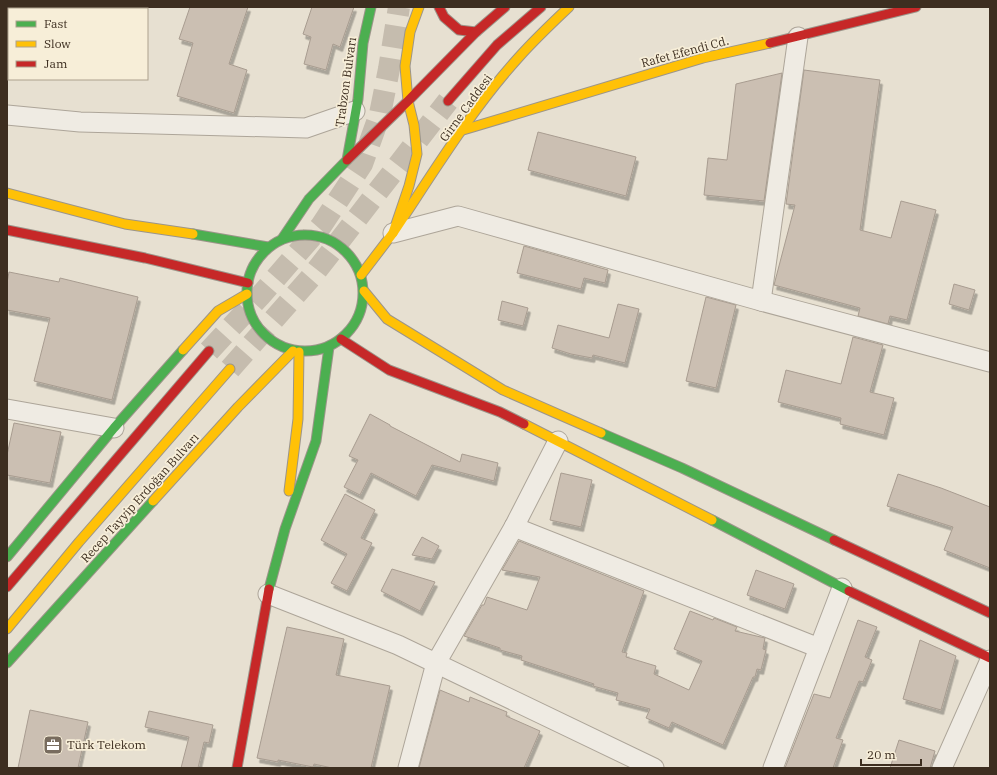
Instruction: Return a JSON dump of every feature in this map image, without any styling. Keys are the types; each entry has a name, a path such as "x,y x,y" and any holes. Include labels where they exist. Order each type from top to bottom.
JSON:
{"main road":[{"name":"Trabzon Bulvarı","path":"347,160 358,99 363,43 371,7"},
{"path":"361,275 393,232 410,186 417,154 414,125 408,101 405,66 410,32 419,7"},
{"path":"439,7 444,17 459,30 476,32"},
{"path":"282,239 309,199 476,32 505,7"},
{"name":"Girne Caddesi","path":"448,101 497,45 541,7"},
{"name":"Girne Caddesi","path":"393,232 463,130 515,62 569,7"},
{"name":"Rafet Efendi Cd.","path":"463,130 703,58 798,37 916,7"},
{"path":"7,193 125,224 208,236 268,247"},
{"path":"7,230 165,262 248,283"},
{"path":"298,235 314,235 330,240 347,252 354,261 361,275 364,291 358,318 351,330 329,347 316,351 296,351 278,345 264,336 254,322 248,307 247,294 249,274 257,260 268,247 282,239 298,235"},
{"path":"364,291 387,319 503,390 682,468 989,609"},
{"path":"7,557 114,428 218,311 247,294"},
{"path":"341,339 389,370 500,412 676,501 842,588 990,659"},
{"path":"237,768 268,594 284,529 316,441 329,347"},
{"path":"7,588 209,351"},
{"path":"284,529 298,419 296,351"},
{"name":"Recep Tayyip Erdoğan Bulvarı","path":"7,663 238,407 296,351"},
{"path":"7,629 79,542 230,368"}],"street":[{"path":"761,301 798,37"},
{"path":"7,115 80,122 306,128 355,111"},
{"path":"393,232 458,216 761,301 990,362"},
{"path":"7,409 114,428"},
{"path":"408,768 436,663 514,527 558,442"},
{"path":"514,527 819,648"},
{"path":"773,768 842,588"},
{"path":"268,594 398,645 654,768"},
{"path":"942,768 990,659"}],"building":[{"path":"190,7 248,7 229,64 247,70 234,113 177,96 193,43 179,39"},
{"path":"312,7 354,7 340,47 333,44 326,70 304,64 311,37 303,34"},
{"path":"804,70 880,80 860,230 891,238 901,201 936,210 907,320 890,316 888,324 858,316 860,308 774,285 795,205 786,204"},
{"path":"782,73 764,201 704,195 708,158 727,160 736,84"},
{"path":"538,132 636,157 626,196 528,170"},
{"path":"524,246 608,270 605,283 584,278 581,289 517,273"},
{"path":"9,272 59,282 60,278 138,297 112,400 34,381 50,318 7,310 7,283"},
{"path":"954,284 975,290 969,310 949,304"},
{"path":"706,297 736,305 716,388 686,381"},
{"path":"502,301 528,308 523,326 498,320"},
{"path":"618,304 639,309 625,363 593,355 592,358 571,354 552,348 558,325 609,338"},
{"path":"853,337 883,345 870,392 894,398 884,435 840,424 841,418 778,402 786,370 841,384"},
{"path":"370,414 460,462 462,454 498,463 494,481 432,465 416,496 371,473 360,495 344,487 358,460 349,456"},
{"path":"14,423 61,432 50,483 7,475 7,455"},
{"path":"561,473 592,480 581,527 550,520"},
{"path":"898,474 941,488 990,507 990,568 944,550 953,527 887,506"},
{"path":"345,494 375,510 361,538 372,543 347,591 331,583 347,554 321,540"},
{"path":"422,537 439,546 432,559 412,555"},
{"path":"519,541 644,591 622,652 627,653 626,657 656,666 654,674 689,690 702,661 674,649 690,611 737,627 735,631 765,638 763,649 766,650 761,670 757,669 755,677 753,677 723,745 672,722 669,728 646,718 650,709 616,700 618,693 593,686 594,684 521,660 522,656 500,650 500,648 464,636 482,605 484,605 487,597 527,610 540,577 502,570"},
{"path":"392,569 435,582 420,611 381,591"},
{"path":"756,570 794,584 785,609 747,595"},
{"path":"858,620 877,627 865,657 872,660 863,682 859,681 836,738 843,740 833,768 785,768 814,694 830,698"},
{"path":"287,627 344,639 336,675 390,686 371,768 332,768 314,764 313,767 278,760 278,762 257,758"},
{"path":"920,640 956,656 941,710 903,699"},
{"path":"440,690 469,702 470,697 507,712 506,716 540,731 524,768 419,768"},
{"name":"Türk Telekom","path":"30,710 88,722 78,768 18,768"},
{"path":"149,711 213,725 209,743 204,742 198,768 181,768 189,737 145,727"},
{"path":"899,740 935,751 930,768 890,768"}],"tunnel":[{"path":"209,351 260,296 321,226 362,164 380,114 399,7"},
{"path":"230,369 313,275 448,101"}],"traffic: fast":[{"path":"282,239 309,199 347,160 358,99 363,43 371,7"},
{"path":"193,234 268,247"},
{"path":"305,235 327,239 337,244 346,252 354,261 359,271 363,293 359,315 354,325 346,334 337,342 327,347 305,351 283,347 273,342 264,334 256,325 251,315 247,293 251,271 256,261 264,252 273,244 283,239 305,235"},
{"path":"269,589 285,529 316,441 329,347"},
{"path":"7,557 114,428 183,350"},
{"path":"601,433 682,468 834,540"},
{"path":"7,663 153,501"},
{"path":"712,520 849,591"}],"traffic: slow":[{"path":"361,275 393,233 409,186 417,154 414,125 408,101 405,66 410,32 419,7"},
{"path":"393,233 453,142 501,77 525,50 569,7"},
{"path":"463,130 703,58 770,43"},
{"path":"7,193 125,224 193,234"},
{"path":"364,291 387,319 503,390 601,433"},
{"path":"183,350 218,311 247,294"},
{"path":"153,501 238,407 293,351"},
{"path":"289,491 298,419 299,352"},
{"path":"7,629 79,542 230,369"},
{"path":"524,424 712,520"}],"traffic: jam":[{"path":"439,7 444,17 459,30 476,32"},
{"path":"347,160 476,32 505,7"},
{"path":"448,101 497,45 541,7"},
{"path":"770,43 916,7"},
{"path":"7,230 145,258 248,283"},
{"path":"341,339 389,370 500,412 524,424"},
{"path":"7,587 209,351"},
{"path":"834,540 990,613"},
{"path":"237,768 269,589"},
{"path":"849,591 990,658"}],"place":[{"name":"Türk Telekom","path":"53,745"}]}
